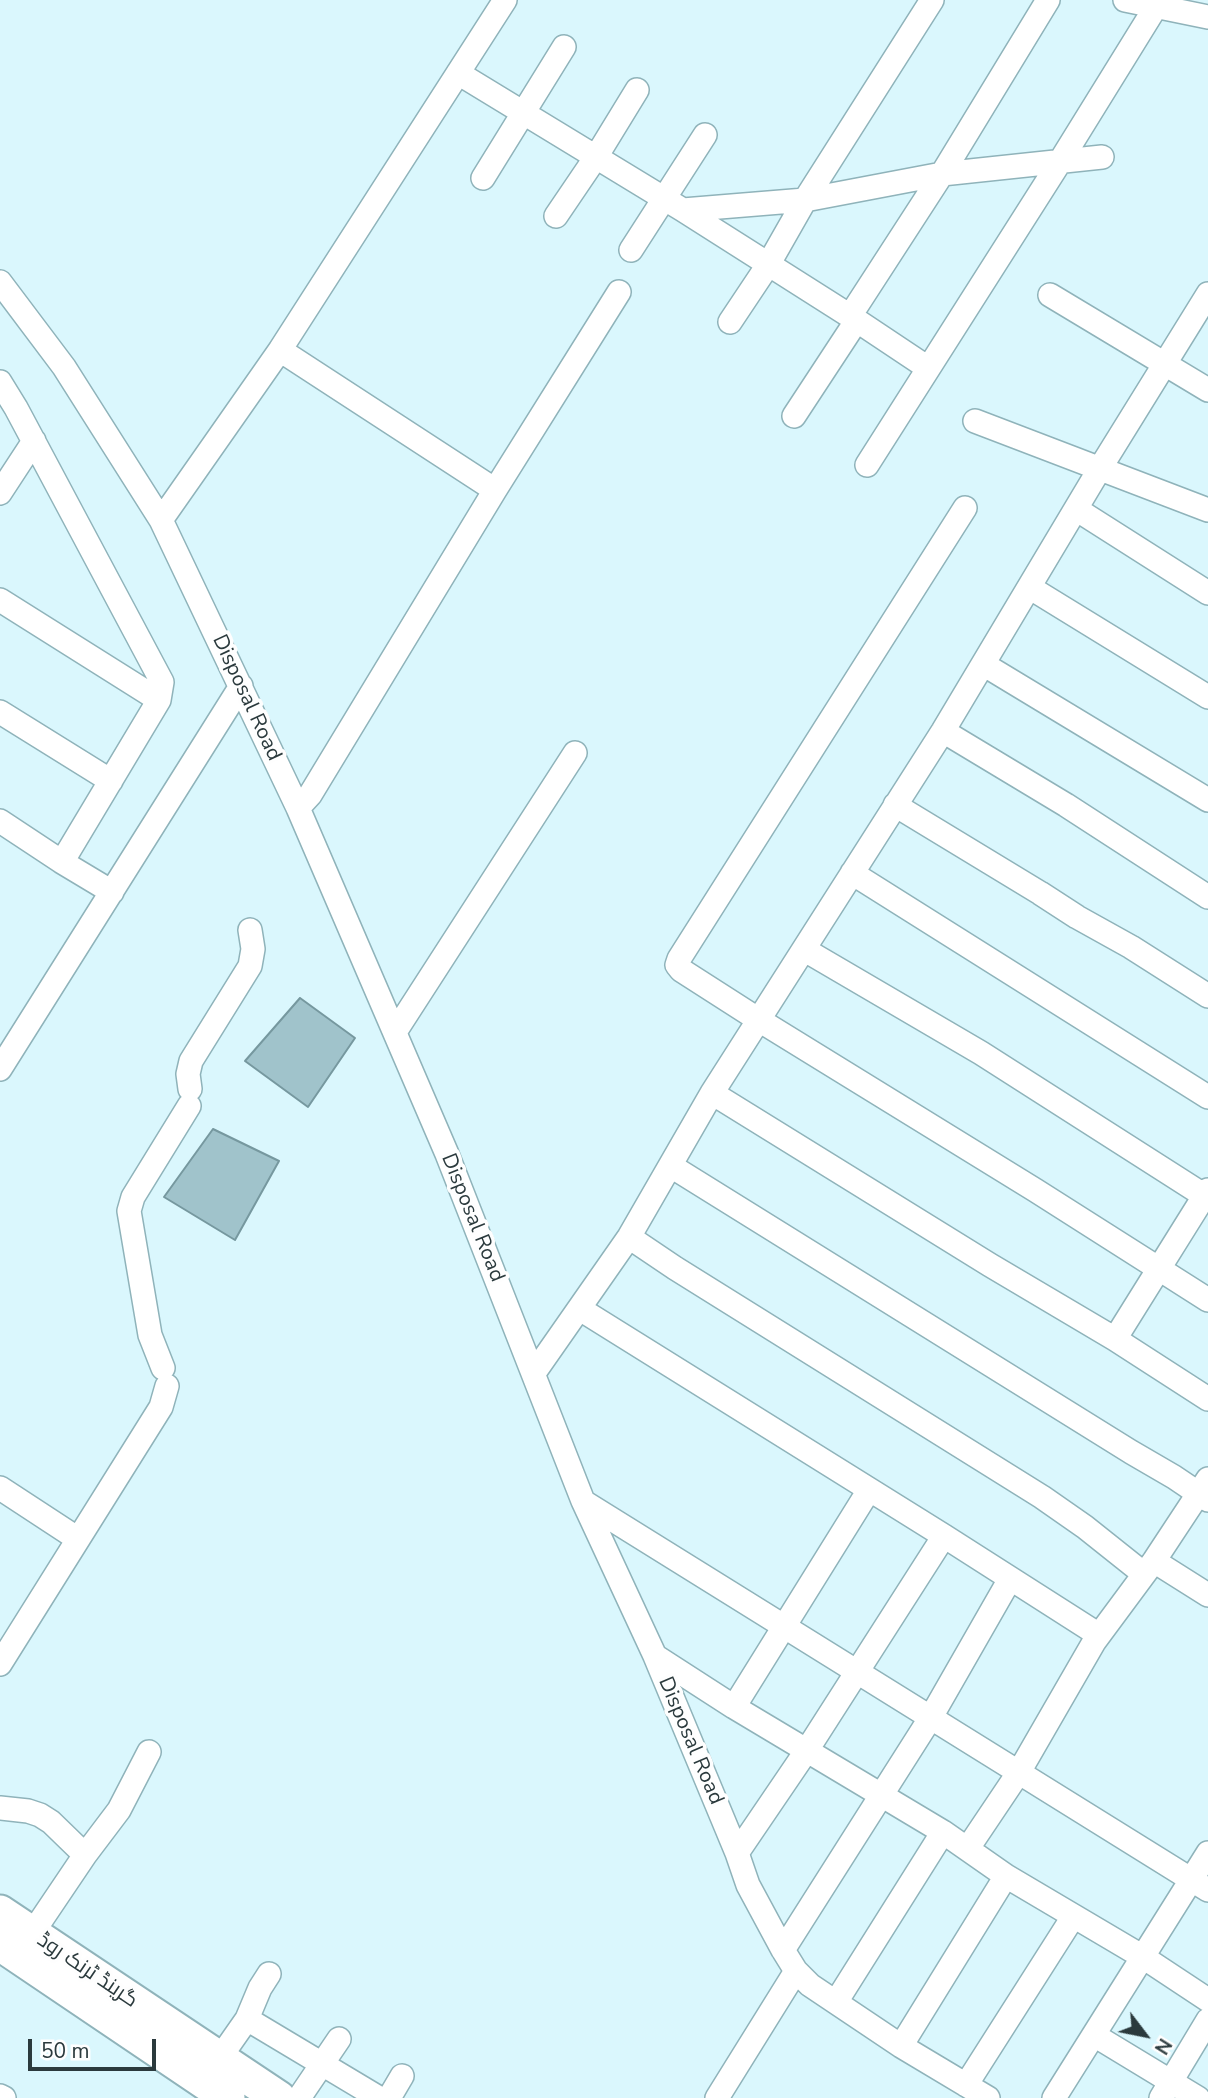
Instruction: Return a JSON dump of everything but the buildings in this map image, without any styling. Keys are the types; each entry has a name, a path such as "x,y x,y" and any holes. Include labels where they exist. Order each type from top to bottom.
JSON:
{"highway":[{"name":"گرینڈ ٹرنک روڈ","path":"0,1912 16,1944 229,2098"},
{"name":"گرینڈ ٹرنک روڈ","path":"16,1944 219,2059 279,2098"}],"street":[{"path":"162,520 279,350 505,0"},
{"path":"730,322 932,0"},
{"path":"793,416 1048,0"},
{"path":"1125,0 1158,4 1208,17"},
{"path":"867,466 1158,4"},
{"path":"482,178 564,47"},
{"path":"458,73 674,204 928,368"},
{"path":"556,216 637,90"},
{"path":"631,250 674,204 705,135"},
{"path":"674,204 805,200 942,174 1102,157"},
{"name":"Disposal Road","path":"0,282 64,367 162,520 298,808 447,1154 583,1502 655,1656 748,1885 783,1950 796,1972 810,1985 901,2046 988,2098"},
{"path":"298,808 310,795 619,292"},
{"path":"534,1373 629,1237 712,1093 943,732 1099,470 1208,294"},
{"path":"1050,295 1208,390"},
{"path":"279,350 495,490"},
{"path":"0,382 160,677 162,688 159,700 62,862"},
{"path":"975,421 1208,510"},
{"path":"1,491 34,441"},
{"path":"965,508 677,965 759,1020 1208,1300"},
{"path":"1076,509 1208,593"},
{"path":"1029,587 1208,697"},
{"path":"0,600 159,700"},
{"path":"983,664 1208,800"},
{"path":"0,1069 240,686"},
{"path":"0,712 111,781"},
{"path":"943,732 1066,805 1208,897"},
{"path":"395,1032 575,753"},
{"path":"895,805 1208,996"},
{"path":"0,821 112,892"},
{"path":"852,873 1208,1097"},
{"path":"0,1664 161,1407 165,1377 150,1335 129,1211 133,1197 190,1097 188,1074 191,1061 250,966 253,949 250,930"},
{"path":"805,950 981,1053 1207,1194 1115,1339"},
{"path":"712,1093 1115,1339 1208,1399"},
{"path":"671,1166 1131,1452 1205,1491 1099,1635 1019,1772 968,1848"},
{"path":"629,1237 1042,1497 1149,1568 1208,1595"},
{"path":"580,1309 1099,1635"},
{"path":"0,1488 78,1539"},
{"path":"734,1707 869,1490"},
{"path":"583,1502 1200,1885"},
{"path":"737,1853 807,1750 944,1536"},
{"path":"783,1950 931,1717 1010,1579"},
{"path":"655,1656 734,1707 943,1832 1006,1876 1143,1957 1208,2000"},
{"path":"16,1944 119,1810 149,1752"},
{"path":"0,1808 40,1815 85,1855"},
{"path":"836,2002 943,1832"},
{"path":"1054,2098 1143,1957 1200,1885 1208,1853"},
{"path":"901,2046 1006,1876"},
{"path":"966,2084 1073,1917"},
{"path":"716,2098 796,1972"},
{"path":"219,2059 247,2019 269,1973"},
{"path":"247,2019 379,2098"},
{"path":"1166,2090 1208,2020"},
{"path":"1094,2035 1166,2090 1198,2098"},
{"path":"299,2098 339,2039"},
{"path":"389,2098 402,2076"}]}
